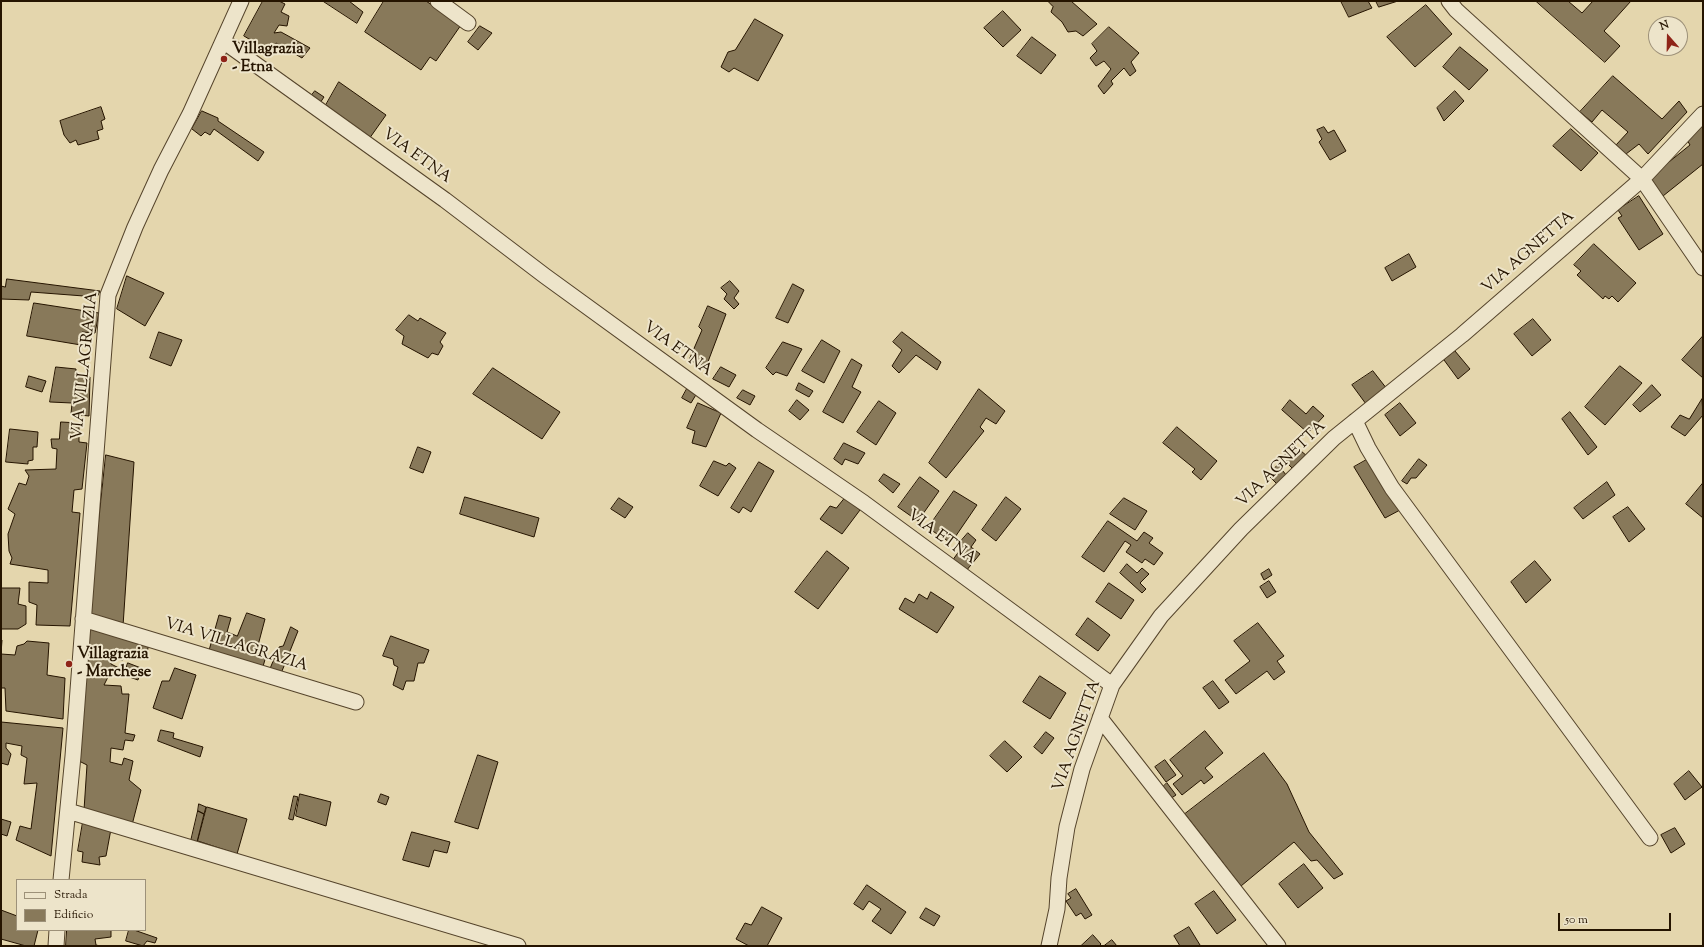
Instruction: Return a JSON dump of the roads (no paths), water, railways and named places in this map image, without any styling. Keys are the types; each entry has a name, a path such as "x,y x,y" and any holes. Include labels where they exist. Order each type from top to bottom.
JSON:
{"street":[{"name":"VIA VILLAGRAZIA","path":"61,879 68,811 108,295 135,227 161,170 190,114 241,1"},
{"path":"438,1 468,23"},
{"path":"1449,1 1456,10 1642,179 1703,268"},
{"name":"VIA ETNA","path":"223,41 445,200 545,276 757,430 864,503 1112,685"},
{"name":"VIA AGNETTA","path":"1048,946 1057,909 1059,878 1067,827 1082,769 1112,685 1161,616 1242,529 1334,438 1462,335 1642,179 1703,114"},
{"path":"1355,421 1368,448 1392,488 1650,838"},
{"name":"VIA VILLAGRAZIA","path":"83,619 356,702"},
{"path":"1100,718 1278,946"},
{"path":"68,811 518,946"},
{"path":"56,946 57,931"}],"place":[{"name":"Villagrazia - Etna","path":"224,59"},
{"name":"Villagrazia - Marchese","path":"69,664"}]}
